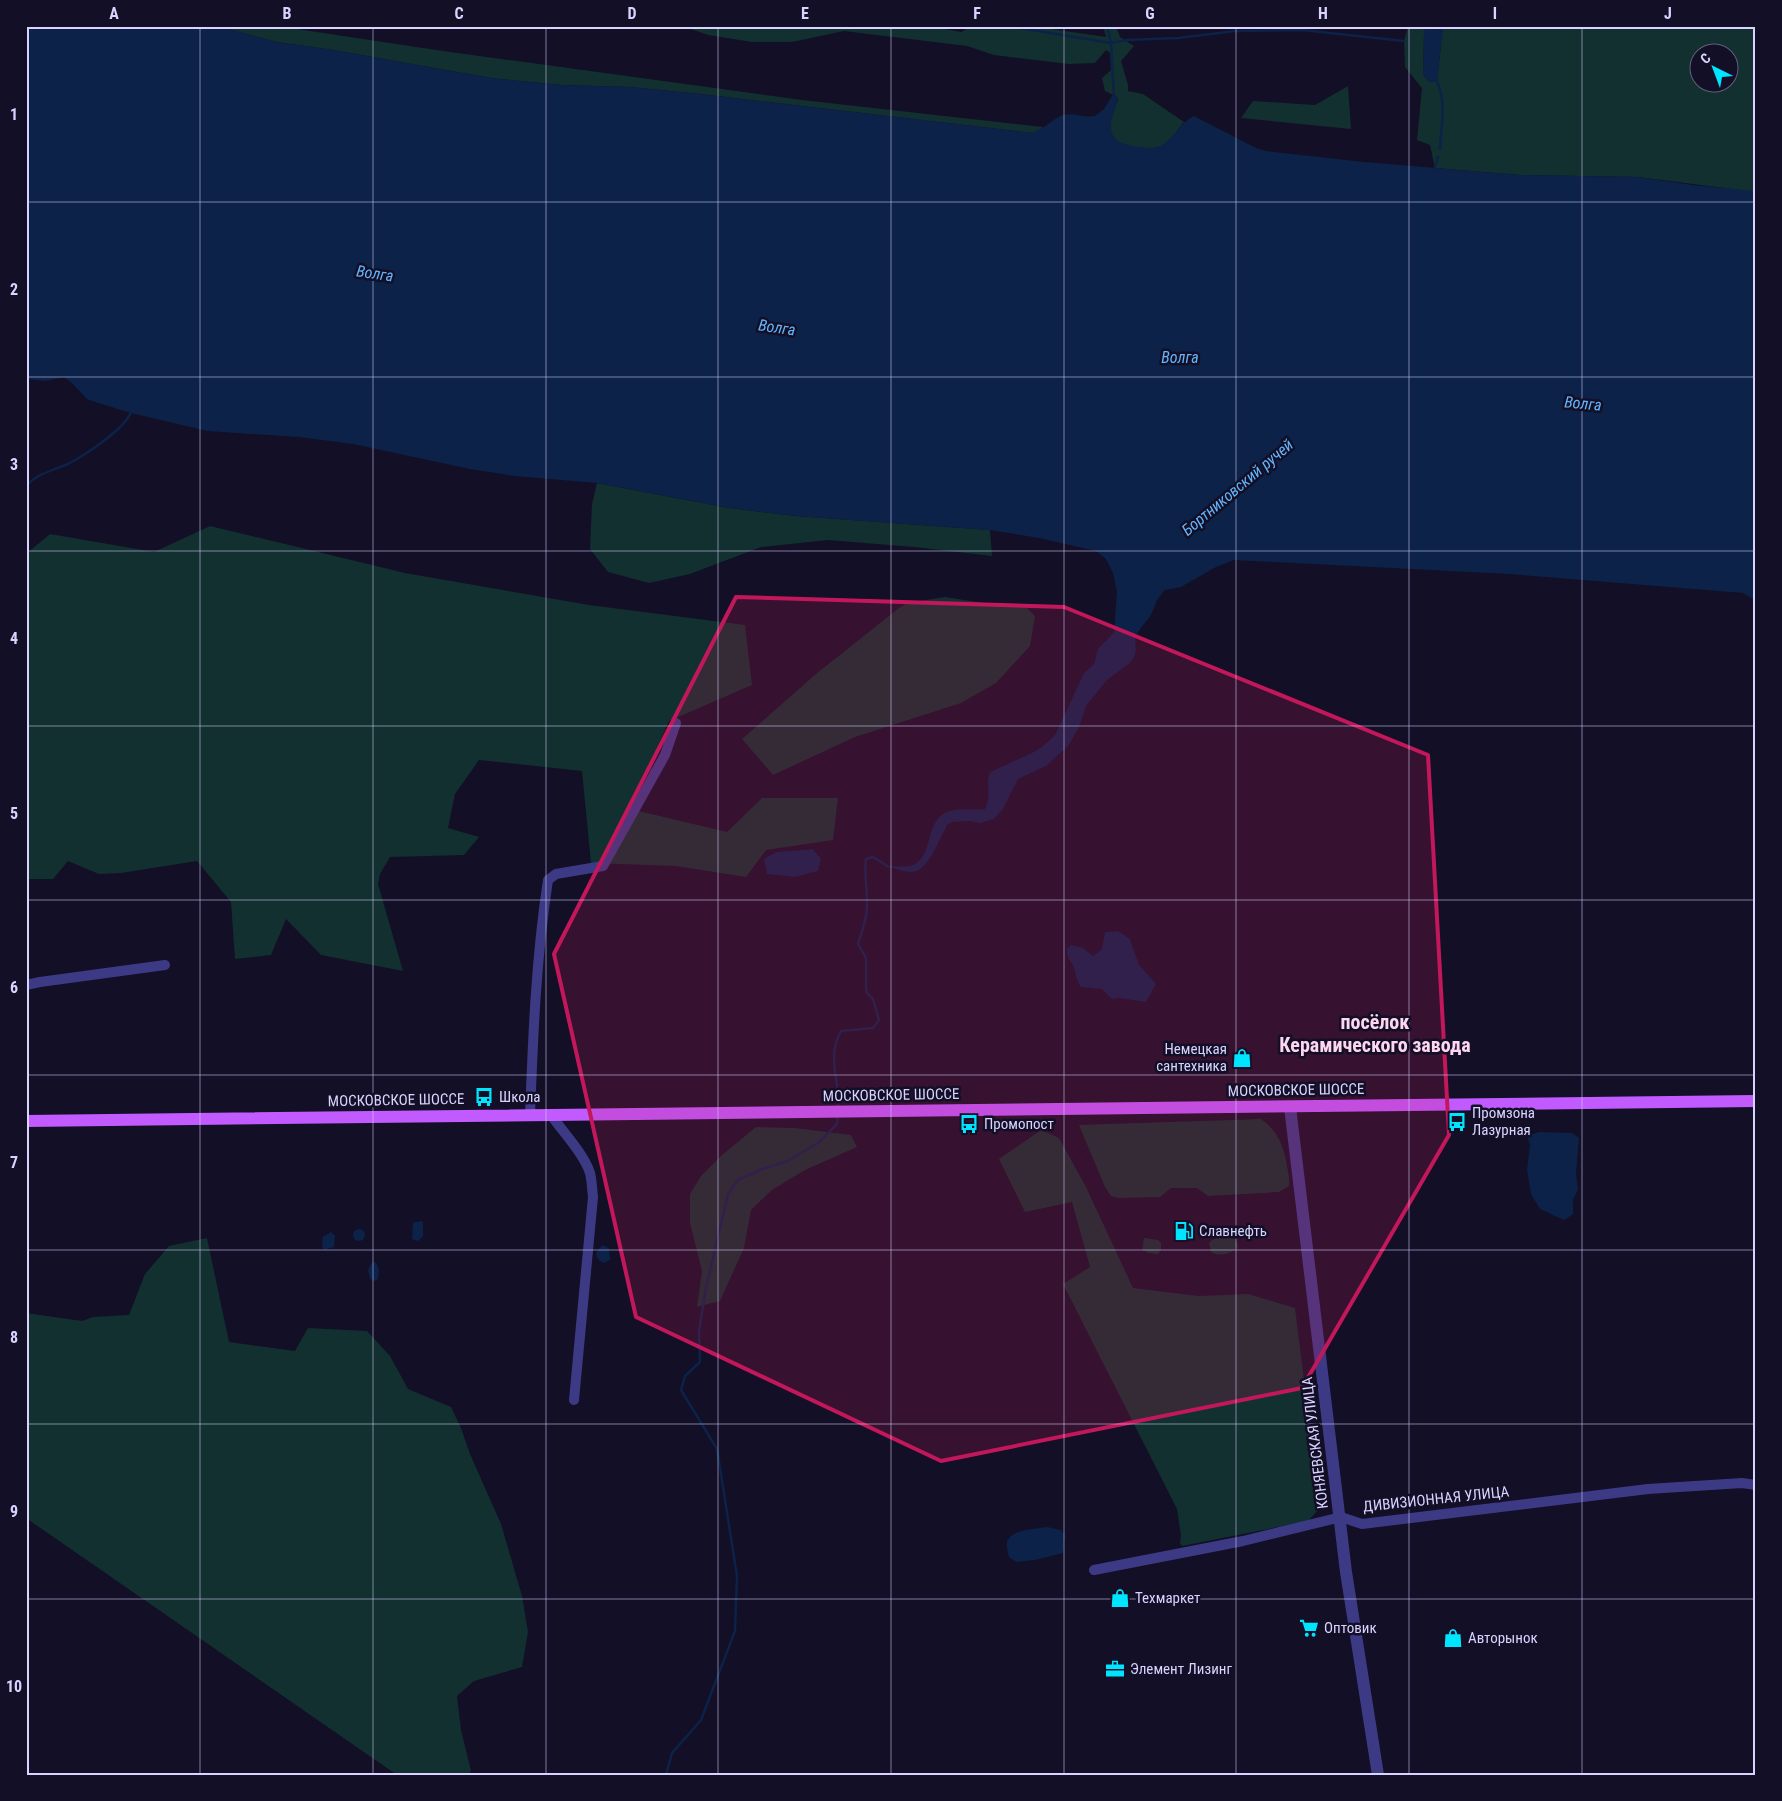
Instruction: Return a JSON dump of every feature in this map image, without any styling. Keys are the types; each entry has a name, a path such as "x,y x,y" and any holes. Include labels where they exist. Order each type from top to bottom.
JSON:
{"main road":[{"name":"МОСКОВСКОЕ ШОССЕ","path":"26,1120 1756,1101"}],"street":[{"path":"530,1115 534,1022 543,914 548,880 556,874 603,866 665,755 676,723"},
{"path":"26,986 40,982 166,965"},
{"name":"КОНЯЕВСКАЯ УЛИЦА","path":"1290,1106 1353,1618 1378,1775"},
{"path":"551,1115 585,1162 590,1173 592,1186 587,1268 574,1400"},
{"name":"ДИВИЗИОННАЯ УЛИЦА","path":"1094,1570 1244,1541 1340,1517 1362,1524 1648,1489 1742,1482 1756,1485"}],"highlighted area":[{"path":"736,597 1064,607 1428,755 1449,1135 1302,1388 941,1461 636,1317 554,954"}],"green space":[{"path":"217,26 277,26 443,51 802,100 1043,127 1032,133 700,94 630,87 561,85 491,78 327,49 276,42"},
{"path":"682,26 928,26 961,32 972,26 1031,26 1106,37 1103,26 1116,26 1120,37 1134,46 1121,61 1128,91 1143,94 1184,122 1170,139 1159,147 1135,147 1117,141 1111,131 1111,124 1118,100 1117,97 1105,91 1102,78 1111,70 1110,53 1106,50 1095,63 1069,64 994,55 967,46 844,31 792,42 752,42 708,35"},
{"path":"1408,26 1426,26 1423,74 1429,82 1437,81 1443,26 1756,26 1756,192 1638,177 1520,175 1435,168 1430,145 1417,140 1422,88 1405,67 1404,41"},
{"path":"1348,86 1351,129 1241,118 1253,101 1315,105"},
{"path":"597,483 729,508 796,516 990,530 992,556 828,540 761,547 690,574 649,583 608,572 590,549 592,504"},
{"path":"210,526 405,573 589,605 745,625 752,685 669,721 630,809 727,832 762,798 838,798 833,840 766,850 746,877 676,866 591,863 582,771 479,760 455,794 448,828 479,837 464,855 390,857 380,874 378,884 403,971 321,955 286,919 271,955 235,959 231,902 197,861 121,873 99,874 68,861 53,879 27,879 26,554 50,534 154,552"},
{"path":"945,597 984,603 1024,605 1035,616 1030,646 996,683 961,703 855,737 773,775 742,739 816,674 899,608 907,603"},
{"path":"1261,1119 1276,1134 1282,1146 1286,1159 1289,1186 1279,1192 1208,1196 1197,1188 1171,1188 1160,1197 1119,1198 1111,1196 1105,1187 1079,1125"},
{"path":"756,1127 794,1128 851,1135 857,1147 805,1170 772,1190 751,1210 744,1248 720,1301 697,1307 702,1271 690,1223 690,1194 701,1176 722,1155"},
{"path":"1041,1130 1059,1138 1086,1187 1133,1288 1199,1296 1248,1294 1295,1308 1318,1492 1318,1510 1308,1521 1182,1546 1180,1543 1181,1536 1177,1509 1063,1284 1090,1267 1072,1202 1025,1212 999,1159"},
{"path":"1230,1233 1237,1242 1238,1247 1225,1254 1214,1254 1211,1252 1209,1243 1212,1240"},
{"path":"207,1238 229,1342 295,1351 308,1328 367,1331 390,1356 408,1389 451,1407 501,1524 522,1596 528,1632 522,1667 474,1681 457,1696 461,1730 471,1771 468,1775 397,1775 26,1518 26,1313 82,1321 93,1317 129,1315 145,1274 169,1246"},
{"path":"1144,1238 1158,1240 1161,1243 1161,1250 1158,1254 1142,1250"}],"water":[{"name":"Волга","path":"26,26 217,26 276,42 327,49 491,78 561,85 630,87 700,94 1032,133 1063,115 1095,116 1104,109 1112,96 1115,95 1118,100 1112,118 1112,132 1120,142 1139,147 1154,148 1162,145 1185,122 1194,116 1256,148 1266,151 1364,162 1520,175 1638,177 1756,191 1756,601 1743,593 1510,574 1234,560 1216,567 1181,587 1165,590 1157,600 1151,615 1135,636 1136,650 1134,657 1130,663 1106,681 1086,706 1079,727 1069,745 1046,766 1018,779 1003,809 994,819 980,823 969,821 948,824 933,854 923,867 917,871 901,871 887,866 910,866 917,862 926,850 933,826 943,814 958,809 985,809 988,799 990,772 1034,752 1055,735 1084,673 1094,664 1098,649 1114,632 1117,592 1113,573 1106,559 1096,551 1039,538 990,530 796,516 729,508 597,483 514,476 470,469 353,444 299,437 207,431 131,413 87,399 64,377 45,381 26,379"},
{"path":"1426,26 1443,26 1437,82 1429,82 1423,74"},
{"path":"813,849 821,859 818,871 795,877 767,874 764,859 776,852"},
{"path":"1118,931 1130,939 1139,965 1156,984 1146,1002 1119,998 1112,999 1102,989 1081,987 1073,965 1068,958 1067,949 1071,945 1083,948 1093,956 1102,949 1105,932"},
{"path":"1539,1132 1572,1133 1579,1138 1576,1173 1578,1189 1573,1200 1573,1214 1564,1220 1540,1209 1531,1194 1527,1170 1530,1145 1527,1136"},
{"path":"423,1222 423,1236 418,1241 412,1239 413,1223"},
{"path":"357,1229 361,1229 365,1235 361,1241 357,1241 353,1237 353,1233"},
{"path":"331,1232 335,1236 334,1247 324,1250 322,1246 323,1237"},
{"path":"602,1245 609,1248 610,1260 603,1263 597,1258 596,1253"},
{"path":"372,1262 377,1264 379,1270 378,1279 375,1281 370,1279 368,1270"},
{"path":"1047,1527 1061,1530 1065,1535 1063,1553 1035,1560 1016,1562 1009,1557 1007,1542 1013,1534 1024,1530"}],"waterway":[{"path":"1007,26 1111,43 1235,31 1302,30 1404,41"},
{"path":"1107,26 1111,43 1114,96"},
{"path":"1437,82 1443,106 1440,149"},
{"path":"1434,171 1438,157"},
{"path":"26,486 40,475 68,464 94,448 113,434 131,412"},
{"name":"Бортниковский ручей","path":"838,1107 834,1050 841,1031 873,1028 879,1020 873,999 867,993 866,958 858,944 867,913 866,859 873,857 889,867"},
{"name":"Бортниковский ручей","path":"666,1775 672,1753 701,1720 735,1631 737,1576 717,1449 681,1390 685,1376 700,1362 699,1331 706,1288 728,1194 738,1180 762,1169 788,1161 818,1143 837,1124 838,1115"}],"place":[{"name":"Немецкая сантехника","path":"1242,1058"},
{"name":"Школа","path":"484,1097"},
{"name":"Промзона Лазурная","path":"1457,1122"},
{"name":"Промопост","path":"969,1124"},
{"name":"Славнефть","path":"1184,1231"},
{"name":"Техмаркет","path":"1120,1598"},
{"name":"Оптовик","path":"1309,1628"},
{"name":"Авторынок","path":"1453,1638"},
{"name":"Элемент Лизинг","path":"1115,1669"}],"district":[{"name":"посёлок Керамического завода","path":"1375,1034"}]}
